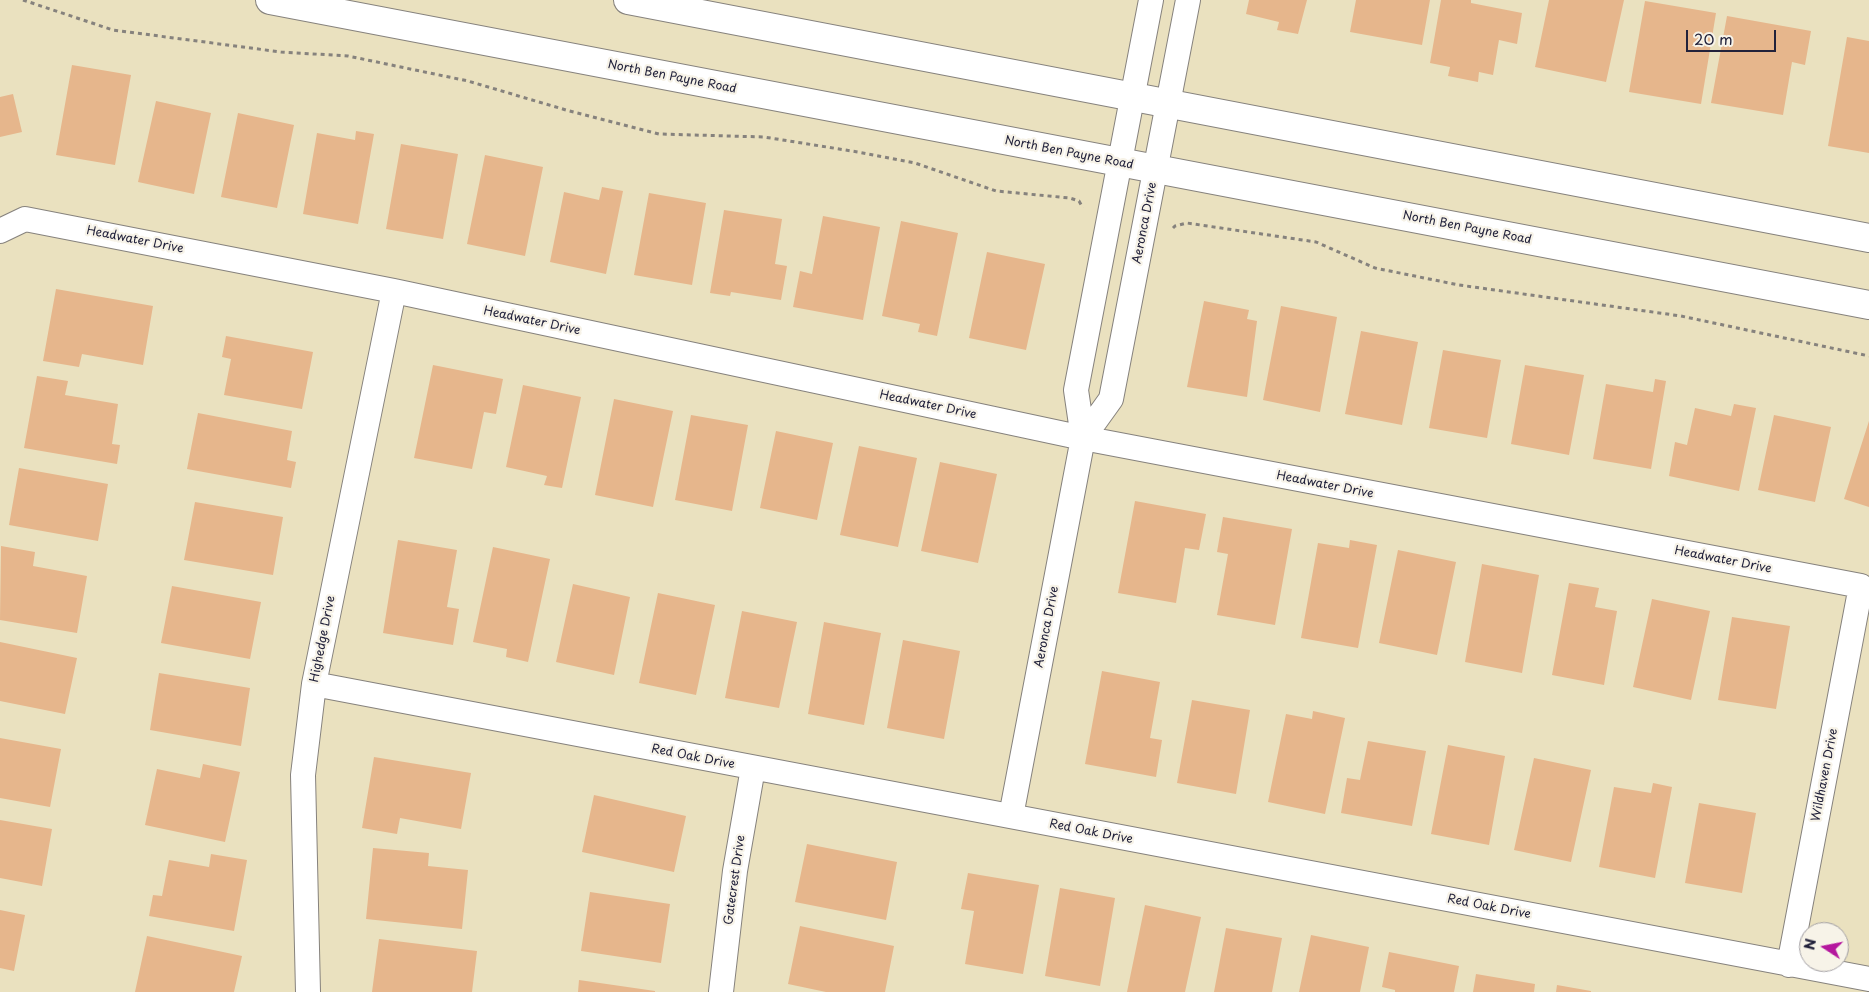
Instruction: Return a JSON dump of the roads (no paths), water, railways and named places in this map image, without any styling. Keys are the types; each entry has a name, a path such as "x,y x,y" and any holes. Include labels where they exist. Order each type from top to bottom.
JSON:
{"street":[{"name":"North Ben Payne Road","path":"270,0 1869,305"},
{"path":"628,0 1869,238"},
{"name":"Aeronca Drive","path":"1011,816 1083,438 1076,390 1152,0"},
{"name":"Aeronca Drive","path":"1083,438 1111,399 1188,0"},
{"name":"Headwater Drive","path":"0,232 25,219 394,292 1083,438 1861,586"},
{"name":"Highedge Drive","path":"308,992 303,775 314,684 394,292"},
{"name":"Wildhaven Drive","path":"1789,964 1861,586"},
{"name":"Red Oak Drive","path":"314,684 1869,979"},
{"name":"Gatecrest Drive","path":"722,992 735,871 753,768"}]}
